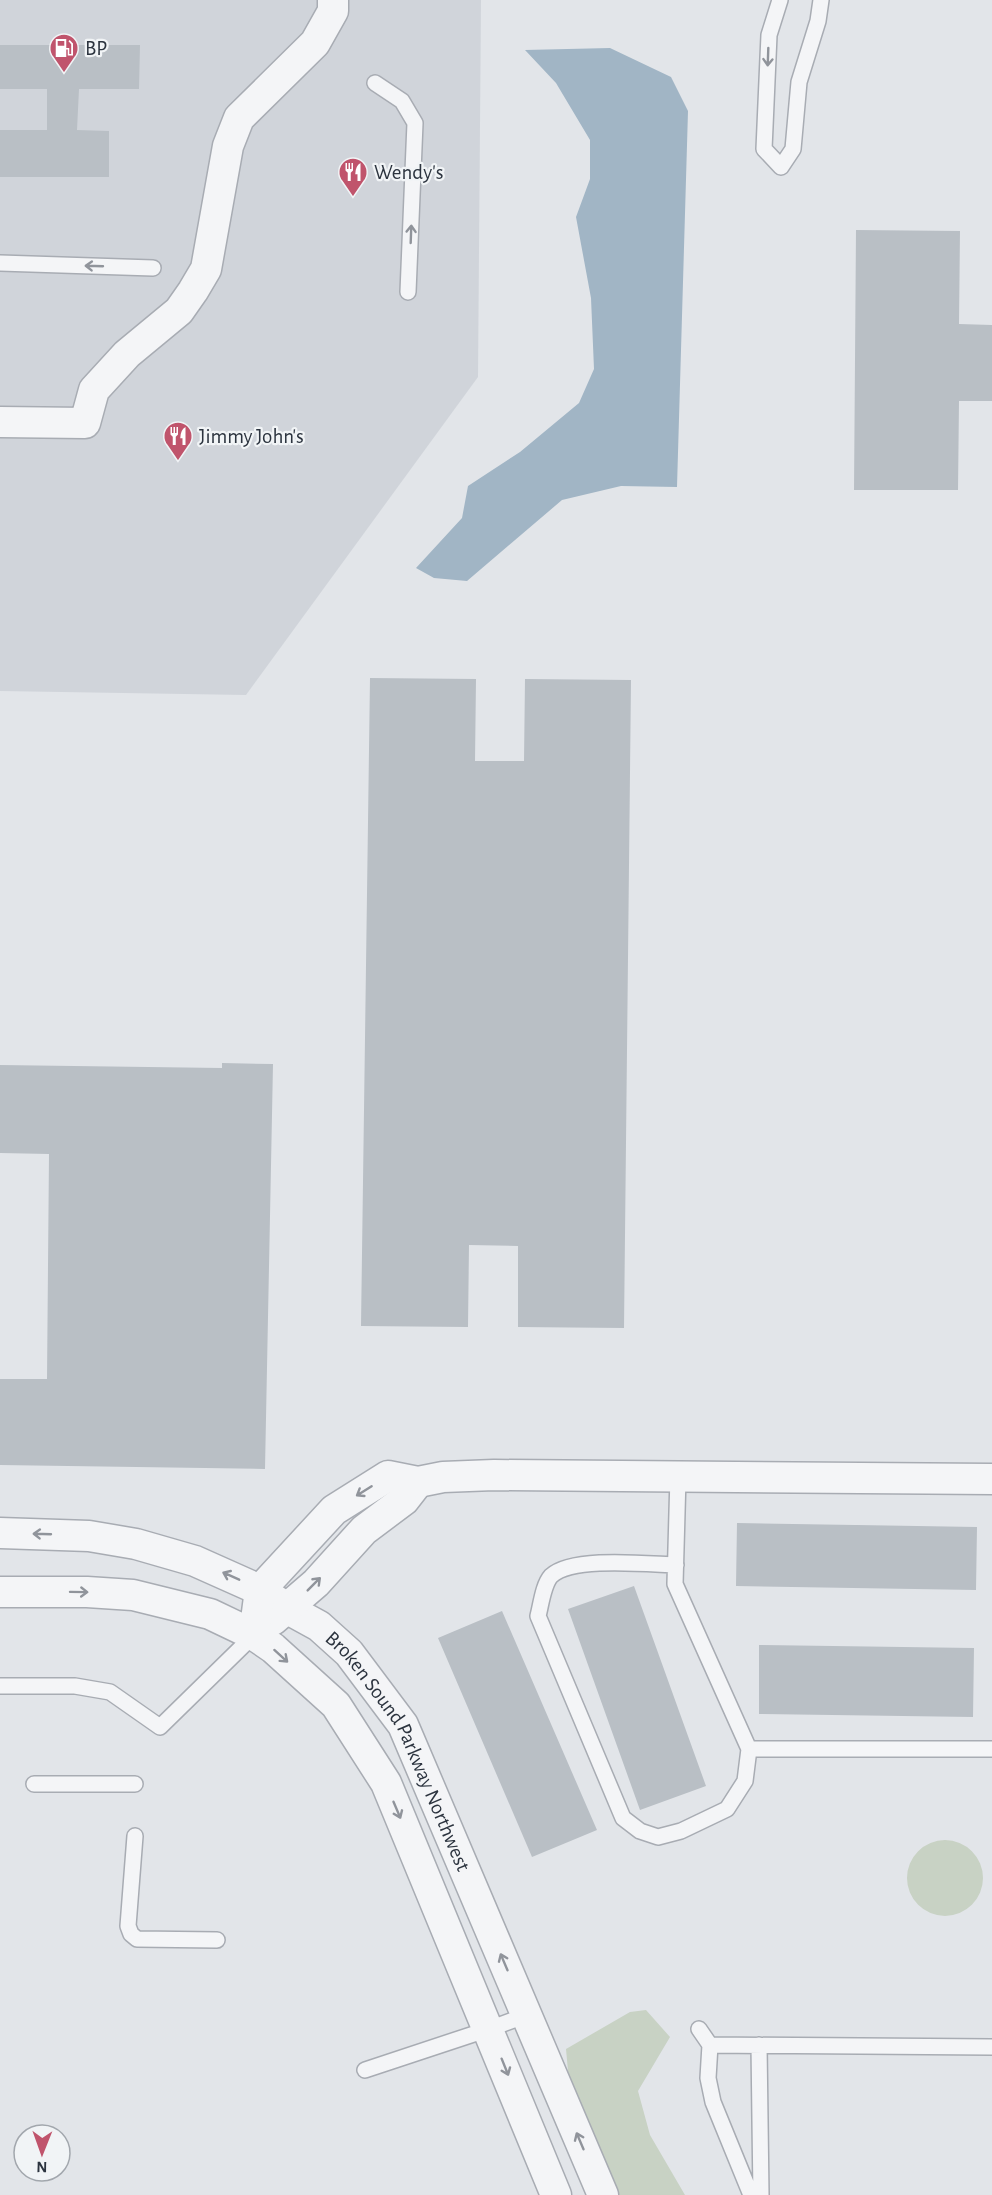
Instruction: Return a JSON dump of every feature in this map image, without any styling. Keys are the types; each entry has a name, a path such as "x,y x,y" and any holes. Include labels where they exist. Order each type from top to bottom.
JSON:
{"street":[{"path":"0,422 85,423 94,390 127,354 178,311 206,269 228,146 239,118 315,43 333,11 333,0"},
{"path":"254,1635 260,1590 334,1510 388,1476 418,1482 443,1477 494,1475 992,1479"},
{"path":"254,1635 288,1609 316,1583 364,1530 404,1500 418,1482"},
{"name":"Broken Sound Parkway Northwest","path":"0,1533 89,1536 136,1544 195,1561 260,1590 318,1626 350,1653 403,1725 603,2195"},
{"name":"Broken Sound Parkway Northwest","path":"0,1592 87,1592 133,1595 210,1614 254,1635 273,1648 336,1705 386,1783 556,2195"}],"lane":[{"path":"780,0 769,35 764,149 781,167 793,149 798,82 818,21 820,0"},
{"path":"375,83 402,101 415,123 408,292"},
{"path":"0,263 153,268"},
{"path":"676,1565 586,1563 563,1568 550,1578 538,1616 623,1818 640,1831 658,1837 681,1831 728,1809 745,1781 749,1749 675,1584 676,1565 678,1477"},
{"path":"0,1686 75,1686 110,1692 160,1727 254,1635"},
{"path":"749,1749 992,1749"},
{"path":"34,1784 135,1784"},
{"path":"135,1836 128,1926 131,1934 137,1939 217,1940"},
{"path":"365,2070 526,2015"},
{"path":"699,2029 710,2045 708,2078 713,2102 751,2195"},
{"path":"710,2045 992,2047"},
{"path":"759,2045 761,2195"}],"shaded area":[{"path":"0,0 481,0 478,377 246,695 0,691"}],"green space":[{"path":"945,1840 959,1843 972,1851 980,1864 983,1878 980,1892 972,1905 959,1913 945,1916 931,1913 918,1905 910,1892 907,1878 910,1864 918,1851 931,1843"},
{"path":"646,2010 670,2037 638,2091 650,2135 685,2195 615,2195 571,2104 566,2049 630,2012"}],"water":[{"path":"610,48 671,77 688,111 677,487 621,486 562,500 467,581 434,578 416,568 462,518 468,486 520,452 579,403 594,369 591,298 576,217 590,179 590,140 556,83 525,50"}],"building":[{"path":"0,45 140,45 139,89 79,89 77,130 109,131 109,177 0,177 0,130 47,130 47,89 0,89"},
{"path":"856,230 960,231 959,324 992,325 992,401 959,401 958,490 854,490"},
{"path":"370,678 476,679 475,761 524,761 525,679 631,680 624,1328 518,1327 518,1246 469,1245 468,1327 361,1326"},
{"path":"222,1063 273,1064 265,1469 0,1465 0,1379 47,1379 49,1154 0,1153 0,1065 222,1068"},
{"path":"737,1523 977,1527 976,1590 736,1586"},
{"path":"634,1586 706,1786 640,1810 568,1609"},
{"path":"502,1611 597,1830 532,1857 438,1638"},
{"path":"759,1645 974,1648 973,1717 759,1714"}],"place":[{"name":"BP","path":"64,74"},
{"name":"Wendy's","path":"353,198"},
{"name":"Jimmy John's","path":"178,462"}]}
